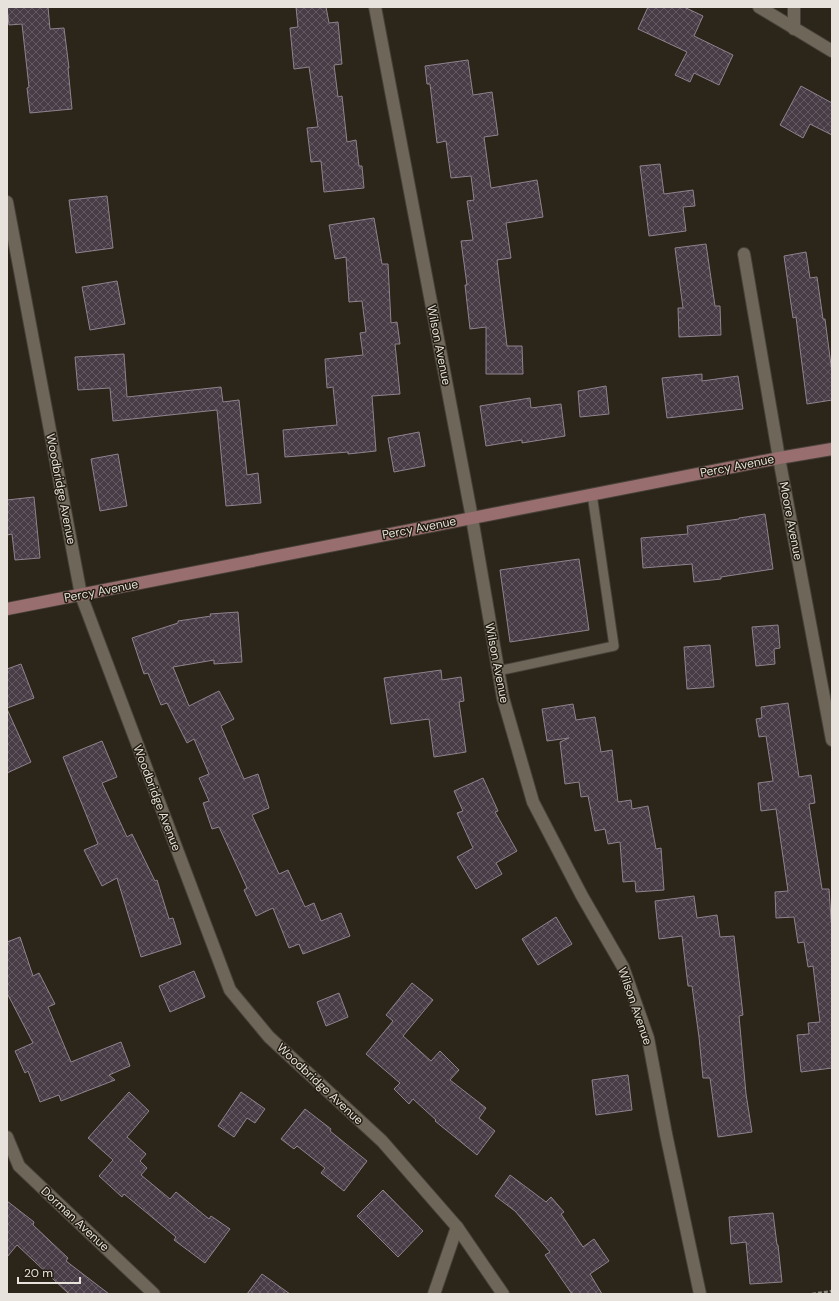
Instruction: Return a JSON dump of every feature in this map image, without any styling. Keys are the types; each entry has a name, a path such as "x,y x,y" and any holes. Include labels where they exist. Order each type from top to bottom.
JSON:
{"street":[{"name":"Wilson Avenue","path":"375,7 472,518 503,698 533,802 582,896 623,967 648,1038 666,1134 700,1294"},
{"path":"759,7 832,51"},
{"path":"794,7 794,29"},
{"name":"Woodbridge Avenue","path":"7,202 81,595 230,990 269,1037 382,1141 457,1226 503,1294"},
{"name":"Moore Avenue","path":"744,254 779,458 832,740"},
{"name":"Percy Avenue","path":"7,609 832,448"},
{"name":"Dorman Avenue","path":"7,1137 19,1166 154,1294"},
{"path":"434,1294 457,1226"}],"lane":[{"path":"498,671 614,646 592,494"}],"path":[{"path":"812,1294 832,1291"}],"building":[{"path":"7,7 48,7 50,29 64,28 72,109 30,113 27,88 29,87 22,24 9,25"},
{"path":"296,7 326,7 329,23 338,22 342,64 334,65 338,97 342,96 347,142 356,140 359,166 362,166 364,188 324,192 321,161 311,162 307,128 318,127 309,67 294,69 290,28 298,27"},
{"path":"648,7 684,7 703,16 694,36 733,55 719,85 694,73 690,82 675,75 687,52 638,29"},
{"path":"468,60 473,95 492,92 498,135 484,137 491,188 537,180 543,217 506,223 511,258 497,260 507,346 522,346 523,374 486,374 486,327 470,329 465,285 467,285 461,241 473,240 467,201 474,200 471,176 451,178 446,141 437,143 430,84 427,84 425,66"},
{"path":"801,86 832,103 832,135 810,124 803,138 780,125"},
{"path":"660,164 664,194 693,190 695,206 683,207 686,231 649,236 640,166"},
{"path":"107,196 113,248 76,253 69,200"},
{"path":"374,218 382,264 388,264 391,323 397,322 400,344 395,344 400,394 372,396 376,451 285,457 283,430 337,425 333,387 327,388 325,359 363,355 360,333 366,332 362,301 349,302 346,257 335,259 329,225"},
{"path":"706,244 715,306 720,306 721,335 679,337 678,308 683,308 675,248"},
{"path":"806,252 810,278 817,277 823,319 825,319 832,373 832,400 807,404 796,317 793,318 784,256"},
{"path":"117,281 125,324 90,330 82,287"},
{"path":"124,354 127,397 221,387 223,402 239,400 247,475 258,473 261,503 226,506 217,410 113,421 110,388 78,390 75,357"},
{"path":"702,374 702,381 738,376 743,409 667,418 662,378"},
{"path":"606,386 609,414 580,417 578,391"},
{"path":"530,398 531,408 561,404 565,436 522,443 522,440 486,446 480,406"},
{"path":"419,432 425,466 394,472 388,438"},
{"path":"118,454 127,506 100,511 91,459"},
{"path":"34,497 40,558 15,560 12,534 7,535 7,500"},
{"path":"765,514 773,569 721,577 721,579 694,582 692,564 643,568 641,538 688,534 687,526"},
{"path":"579,559 589,630 510,642 500,570"},
{"path":"238,612 242,662 214,664 214,660 173,667 189,706 219,691 234,719 221,726 244,779 258,774 269,808 252,815 279,874 288,870 305,907 314,903 321,921 341,913 350,936 303,954 299,944 289,948 273,908 256,916 244,890 247,888 219,827 212,829 203,803 209,801 199,778 209,774 194,739 187,743 167,703 161,705 148,673 144,674 132,638 178,623 178,621 211,616 210,614"},
{"path":"778,625 780,648 774,649 775,664 756,666 752,627"},
{"path":"710,645 714,687 687,689 684,647"},
{"path":"21,664 34,698 7,708 7,669"},
{"path":"441,670 442,680 461,677 464,701 459,702 466,752 434,757 429,719 391,724 384,678"},
{"path":"788,703 799,777 811,775 815,803 809,804 822,889 829,889 832,933 832,1068 801,1072 797,1035 809,1034 808,1023 820,1022 813,966 808,967 804,942 798,943 794,917 776,918 775,892 788,891 776,809 761,811 758,783 773,781 766,736 759,737 756,719 762,718 761,707"},
{"path":"573,704 576,720 595,717 601,752 612,750 618,802 631,800 632,809 648,806 656,849 661,848 664,890 636,892 635,881 623,882 620,842 608,844 605,829 595,831 588,796 581,797 579,782 565,784 560,742 569,738 547,741 542,709"},
{"path":"7,709 31,762 7,773"},
{"path":"102,741 117,777 102,783 127,837 132,834 155,881 157,880 169,919 173,918 181,944 141,957 117,878 102,886 84,850 98,844 63,757"},
{"path":"483,778 498,811 495,812 517,851 496,863 502,874 476,889 457,857 473,848 457,813 463,811 454,791"},
{"path":"694,896 697,918 717,915 720,937 734,936 743,1015 739,1016 746,1094 752,1132 718,1137 710,1078 703,1078 692,986 688,986 682,936 659,939 655,901"},
{"path":"556,917 572,944 538,965 522,939"},
{"path":"20,937 33,976 39,973 55,1004 48,1007 71,1062 121,1042 130,1066 109,1075 115,1080 61,1101 59,1095 40,1102 28,1071 25,1073 15,1051 33,1043 7,993 7,942"},
{"path":"194,971 205,997 170,1012 159,986"},
{"path":"412,983 433,1000 403,1036 431,1061 440,1051 459,1070 450,1080 486,1108 479,1118 495,1131 477,1155 435,1121 436,1120 413,1099 409,1104 394,1089 400,1083 366,1054 393,1021 386,1015"},
{"path":"339,993 348,1017 326,1026 317,1002"},
{"path":"628,1075 632,1110 596,1115 592,1080"},
{"path":"129,1092 149,1111 127,1137 146,1154 140,1161 147,1168 141,1175 170,1199 176,1192 209,1219 211,1216 230,1229 205,1263 174,1240 176,1237 124,1194 122,1197 99,1176 113,1160 88,1138"},
{"path":"241,1092 265,1109 255,1123 247,1118 234,1137 218,1126"},
{"path":"305,1109 331,1129 330,1131 367,1161 344,1191 321,1173 325,1168 297,1146 294,1149 281,1139"},
{"path":"510,1175 546,1202 551,1197 564,1212 561,1214 583,1247 594,1239 609,1261 590,1274 602,1294 572,1294 545,1255 550,1252 515,1211 495,1196"},
{"path":"383,1190 423,1231 398,1257 357,1216"},
{"path":"7,1201 34,1222 33,1225 68,1258 66,1261 109,1294 69,1294 17,1245 7,1257"},
{"path":"773,1213 782,1282 750,1284 746,1242 731,1244 729,1217"},
{"path":"262,1274 290,1294 247,1294"}]}
